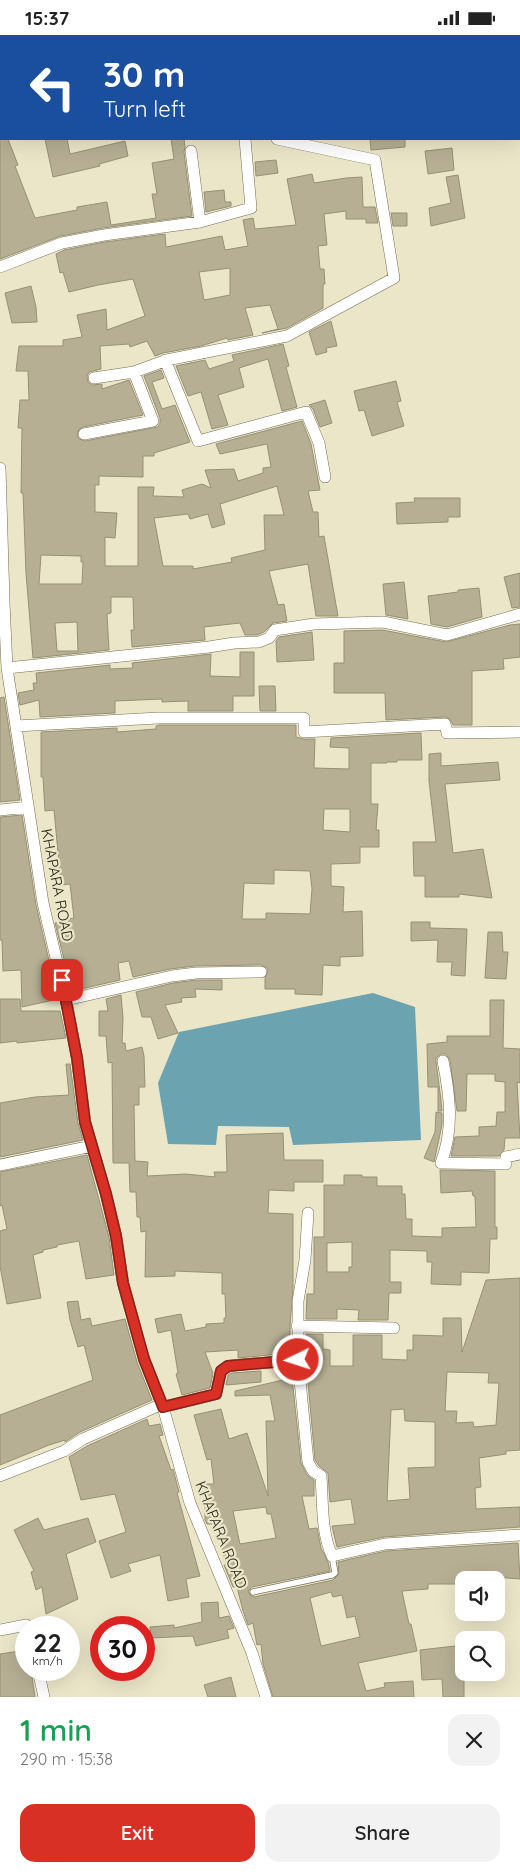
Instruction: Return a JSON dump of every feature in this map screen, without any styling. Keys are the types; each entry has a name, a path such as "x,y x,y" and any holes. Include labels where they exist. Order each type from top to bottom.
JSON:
{"street":[{"path":"0,267 62,243 104,235 200,222 251,208 245,140"},
{"path":"94,378 134,372 165,361 286,335 394,278 374,160 282,140"},
{"path":"192,151 200,222"},
{"path":"165,361 198,441 260,423 306,413 318,443 325,477"},
{"path":"84,434 153,421 134,372"},
{"name":"KHAPARA ROAD","path":"0,468 2,602 8,668 43,903 66,1000 77,1058 85,1122 106,1194 116,1236 123,1283 144,1359 162,1405 190,1503 252,1653 266,1697"},
{"path":"8,668 234,643 259,642 269,638 274,630 314,625 383,622 447,635 520,614"},
{"path":"16,726 158,718 304,718 304,732 445,724 447,733 520,732"},
{"path":"0,810 28,807"},
{"path":"66,1000 172,976 196,973 261,972"},
{"path":"443,1061 448,1085 450,1122 446,1148 441,1163 506,1164 506,1157 520,1154"},
{"path":"0,1165 92,1146"},
{"path":"308,1213 305,1261 298,1301 298,1360 308,1462 313,1471 321,1476 324,1528 327,1544 332,1555 385,1544 520,1535"},
{"path":"297,1326 394,1328"},
{"path":"0,1476 64,1451 83,1439 162,1405 216,1394 221,1371 228,1366 298,1360"},
{"path":"0,1629 15,1627"},
{"path":"40,1681 44,1697"}],"lane":[{"path":"253,1592 332,1575 336,1569 332,1555"}],"water":[{"path":"373,993 415,1007 421,1140 293,1145 289,1127 218,1126 216,1145 168,1144 158,1083 179,1032"}],"building":[{"path":"0,140 8,140 18,165 15,166 35,218 77,210 77,207 107,202 111,225 156,218 152,194 157,194 152,163 174,159 171,140 184,140 192,216 103,228 61,236 0,259"},
{"path":"45,140 67,140 70,154 125,141 128,156 99,164 100,166 53,177"},
{"path":"370,140 405,140 405,147 371,150"},
{"path":"452,148 454,170 428,174 425,151"},
{"path":"276,160 278,173 256,176 255,162"},
{"path":"312,174 314,183 362,177 363,207 375,207 378,223 366,223 366,219 346,219 346,211 324,214 327,245 318,246 320,269 324,269 323,308 287,328 262,333 278,329 270,305 245,308 253,335 228,340 227,338 155,356 147,341 130,347 129,344 100,346 101,369 89,372 87,376 88,382 92,385 102,384 102,389 129,380 143,415 83,427 79,429 77,435 79,439 85,441 158,427 160,418 144,376 161,370 164,378 152,382 162,409 175,405 190,442 154,453 154,456 143,456 143,477 99,476 99,485 95,485 95,512 117,513 115,538 105,537 105,566 138,566 138,487 154,487 153,496 184,497 182,490 202,484 211,488 205,470 234,469 238,481 263,473 263,468 271,467 267,444 220,454 216,444 302,421 311,444 320,490 308,491 313,512 318,512 319,537 324,536 338,616 316,616 308,564 269,571 278,605 284,604 287,621 273,623 264,632 257,635 245,635 240,623 204,627 205,640 132,647 131,630 134,630 133,597 111,597 111,613 107,614 109,650 33,658 26,573 23,493 21,493 22,428 18,428 20,400 29,400 28,371 16,371 19,346 63,346 63,340 82,337 77,315 106,309 107,330 145,316 133,279 69,292 63,272 60,273 56,254 64,250 105,242 165,234 166,247 222,236 225,250 248,246 243,220 253,218 255,229 296,225 287,179","holes":["230,268 230,295 204,300 199,272","277,486 284,515 264,515 265,550 231,558 232,562 193,569 193,566 163,566 154,518 188,514 190,519 208,514 212,528 225,524 220,504","41,555 81,556 81,562 83,562 82,584 39,584","77,622 78,651 57,651 55,623"]},
{"path":"458,175 465,218 431,226 429,208 451,203 446,177"},
{"path":"224,190 225,202 231,202 231,206 206,212 204,192"},
{"path":"391,213 407,213 407,226 393,226"},
{"path":"31,286 37,322 12,323 5,293"},
{"path":"331,321 337,346 326,348 327,352 316,355 309,332"},
{"path":"283,344 289,366 286,367 297,407 282,411 268,359 239,368 244,387 218,395 228,425 212,429 201,392 188,396 176,366 205,360 209,369 234,361 232,355"},
{"path":"396,381 401,401 397,402 404,426 372,436 364,410 359,411 354,391"},
{"path":"325,400 332,423 320,427 313,409 309,405"},
{"path":"414,498 460,498 460,517 448,517 448,522 397,524 396,503 415,502"},
{"path":"520,573 520,607 512,608 504,577"},
{"path":"404,582 408,619 386,615 383,584"},
{"path":"479,588 482,617 447,627 431,624 428,596"},
{"path":"520,624 520,657 503,659 504,669 472,671 472,725 453,725 450,719 445,717 386,720 385,693 334,693 334,663 344,663 344,631 382,630 446,642"},
{"path":"312,632 314,660 277,662 276,641 279,637"},
{"path":"240,652 254,652 254,696 233,696 233,711 188,711 188,701 162,702 162,699 115,701 115,713 40,717 39,700 20,705 18,693 34,690 33,683 37,683 36,673 110,665 110,669 133,668 132,663 211,654 210,676 240,677"},
{"path":"259,686 275,686 276,711 260,711"},
{"path":"4,697 20,800 0,802 0,698"},
{"path":"296,725 296,737 315,739 314,768 349,769 349,748 330,747 331,738 421,733 422,760 371,763 371,804 378,804 376,830 379,830 379,847 360,847 360,863 331,864 331,886 344,887 343,912 362,911 363,956 340,957 340,966 323,965 322,995 295,994 295,989 265,989 265,978 268,971 267,968 261,965 195,966 133,977 129,961 118,963 120,980 72,991 55,923 68,922 68,919 74,918 70,884 61,885 54,810 45,811 43,777 41,777 41,732 117,728 117,732 156,729 156,726","holes":["324,809 350,809 350,832 323,830","274,870 310,871 312,889 310,914 266,913 266,919 242,919 244,883 274,884"]},
{"path":"441,753 441,766 498,762 500,780 445,784 453,853 483,849 492,898 459,894 459,897 425,897 425,876 414,876 413,842 436,842 429,781 429,754"},
{"path":"22,815 36,905 58,999 22,1007 21,970 3,971 2,940 0,940 0,817"},
{"path":"411,922 430,922 430,928 467,929 465,976 451,975 452,962 437,962 438,940 411,941"},
{"path":"488,932 502,932 503,952 508,952 506,979 485,978"},
{"path":"197,980 222,980 222,990 195,989 196,997 181,998 182,1002 165,1005 178,1033 158,1039 151,1017 142,1017 136,992 173,983"},
{"path":"121,995 123,1018 122,1043 125,1043 126,1051 142,1047 144,1056 145,1087 139,1087 139,1105 134,1105 135,1161 148,1162 147,1176 186,1174 215,1177 214,1172 227,1172 226,1135 283,1133 284,1160 323,1160 323,1182 294,1182 294,1191 269,1190 268,1213 293,1214 293,1288 290,1353 238,1358 238,1350 205,1352 213,1373 210,1388 182,1395 176,1374 178,1373 171,1330 158,1333 155,1319 181,1314 185,1331 206,1327 206,1324 224,1323 224,1318 226,1318 225,1294 222,1294 222,1273 175,1271 175,1276 145,1277 146,1231 141,1232 140,1217 137,1217 136,1192 130,1192 129,1163 113,1163 112,1062 108,1063 106,1036 99,1036 99,1011 108,1011 106,999"},
{"path":"0,999 20,999 21,1011 60,1011 66,1038 0,1043"},
{"path":"490,1000 504,1000 503,1048 520,1049 520,1083 517,1082 520,1138 505,1138 504,1150 499,1156 451,1156 455,1137 479,1136 479,1127 496,1126 497,1112 505,1112 505,1082 495,1081 495,1074 467,1074 466,1111 457,1111 450,1060 446,1054 441,1054 436,1058 442,1111 438,1111 438,1087 428,1087 427,1044 447,1042 447,1036 490,1036"},
{"path":"66,1064 70,1064 78,1123 83,1140 0,1157 0,1103 35,1097 69,1095"},
{"path":"436,1112 442,1113 442,1125 434,1162 424,1158 435,1132"},
{"path":"87,1155 109,1237 114,1275 86,1279 79,1241 57,1245 57,1247 43,1250 43,1252 33,1255 41,1298 7,1304 0,1266 0,1231 7,1229 2,1205 0,1206 0,1172"},
{"path":"440,1170 495,1171 495,1227 497,1227 497,1239 490,1239 489,1273 461,1272 461,1285 431,1284 432,1262 427,1262 427,1251 390,1250 390,1282 401,1282 401,1293 389,1293 388,1320 358,1320 359,1310 337,1309 337,1319 306,1319 307,1294 314,1294 314,1237 324,1237 324,1185 344,1185 344,1175 362,1175 362,1177 377,1177 377,1186 402,1186 402,1194 405,1194 406,1219 412,1219 412,1236 442,1237 442,1228 476,1227 475,1196 473,1196 472,1191 441,1193","holes":["352,1242 352,1267 349,1267 349,1272 327,1272 327,1243"]},
{"path":"520,1278 520,1450 506,1451 506,1454 479,1458 481,1487 475,1488 476,1509 520,1507 520,1527 384,1537 337,1547 332,1526 355,1524 351,1499 330,1502 328,1473 315,1460 306,1360 306,1334 323,1334 323,1349 330,1350 330,1366 353,1366 353,1335 382,1335 382,1359 407,1360 407,1350 413,1350 413,1335 443,1336 443,1318 461,1318 462,1352 486,1280","holes":["447,1372 489,1373 488,1383 499,1383 496,1425 474,1427 473,1422 456,1423 457,1411 445,1411","404,1409 405,1421 435,1422 435,1467 408,1468 410,1499 387,1501 391,1410"]},
{"path":"78,1301 81,1320 90,1318 92,1326 125,1319 137,1362 152,1400 80,1432 65,1442 65,1440 49,1445 0,1465 0,1415 93,1380 84,1345 78,1347 70,1320 67,1302"},
{"path":"261,1371 261,1382 226,1385 228,1375 231,1373"},
{"path":"292,1378 301,1463 307,1475 314,1480 314,1496 302,1496 309,1529 317,1528 321,1548 330,1571 252,1587 248,1591 250,1595 254,1597 333,1580 339,1574 338,1562 386,1551 518,1543 520,1579 505,1578 505,1571 455,1571 455,1584 428,1584 428,1589 402,1591 417,1651 358,1663 366,1691 385,1687 384,1683 413,1681 414,1697 273,1697 263,1664 261,1644 257,1645 253,1623 248,1625 237,1587 233,1587 224,1565 226,1565 217,1524 207,1524 205,1520 205,1484 214,1484 211,1459 207,1460 194,1415 221,1409 229,1439 247,1433 268,1496 266,1421 275,1421 270,1395 235,1396 235,1391","holes":["266,1507 267,1514 271,1514 276,1538 240,1544 233,1511","331,1592 333,1597 342,1595 347,1618 355,1616 360,1637 321,1646 310,1598"]},
{"path":"147,1419 149,1426 160,1424 163,1435 159,1436 171,1470 173,1469 179,1492 177,1493 200,1576 186,1579 189,1597 168,1601 160,1555 128,1564 131,1571 111,1578 99,1541 126,1532 115,1494 81,1500 69,1457 87,1446"},
{"path":"38,1518 44,1530 88,1518 96,1542 66,1554 78,1599 46,1614 42,1587 36,1590 31,1572 34,1571 14,1530"},
{"path":"218,1602 219,1618 229,1616 234,1628 227,1630 229,1638 196,1646 193,1636 155,1638 155,1627 174,1625 174,1628 202,1622 201,1603"},
{"path":"455,1646 455,1681 464,1681 464,1697 443,1697 442,1679 422,1680 420,1650"},
{"path":"15,1652 15,1681 33,1681 35,1697 0,1697 0,1654"},
{"path":"231,1677 236,1697 208,1697 204,1685"}],"route":[{"path":"62,980 77,1058 85,1122 116,1236 123,1283 144,1359 163,1407 216,1394 219,1389 221,1371 228,1366 298,1360"}]}
